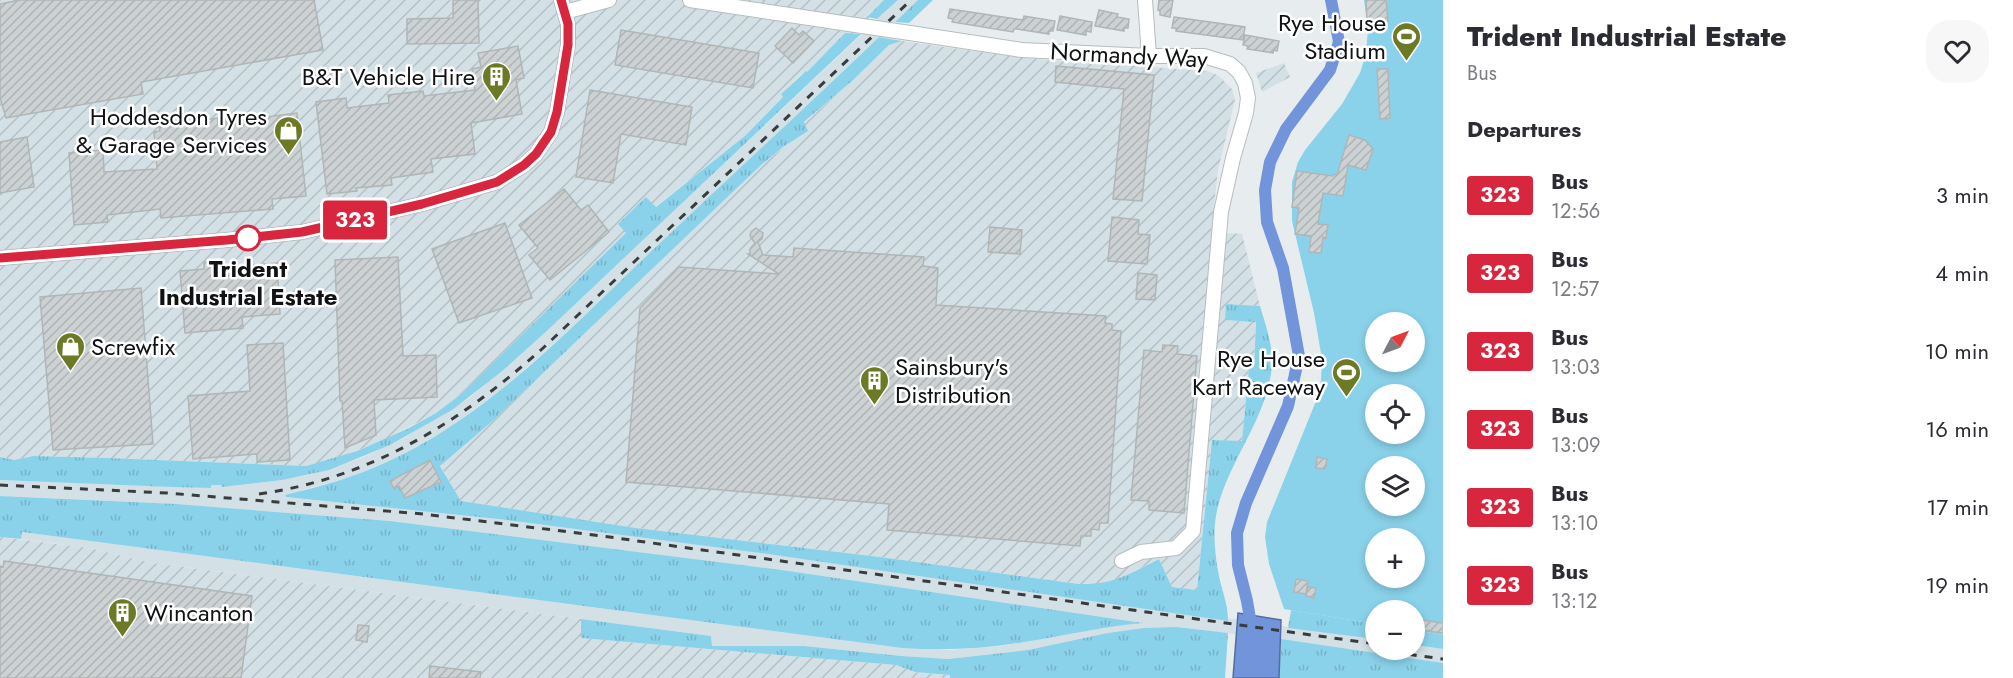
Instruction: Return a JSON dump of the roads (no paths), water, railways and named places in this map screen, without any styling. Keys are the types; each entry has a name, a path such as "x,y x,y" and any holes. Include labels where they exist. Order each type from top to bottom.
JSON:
{"street":[{"path":"0,258 302,232 422,204 497,182 524,165 536,154 551,132 557,112 568,45 569,34 563,6 609,0"},
{"name":"Normandy Way","path":"690,0 1022,50 1149,56 1204,56 1230,64 1239,72 1245,83 1248,98 1221,212 1193,531 1176,548 1141,552 1122,561"},
{"path":"1145,0 1149,56"}],"waterway":[{"path":"1252,630 1238,565 1237,533 1246,503 1288,406 1299,356 1283,268 1267,222 1265,190 1270,162 1286,129 1330,70 1339,42 1331,0"}],"railway":[{"path":"259,494 300,486 376,461 446,423 479,401 542,349 911,0"},
{"path":"0,485 167,493 423,514 602,536 1365,642"},
{"path":"1425,657 1443,659"}],"place":[{"name":"Rye House Stadium","path":"1407,62"},
{"name":"B&T Vehicle Hire","path":"496,102"},
{"name":"Hoddesdon Tyres & Garage Services","path":"288,156"},
{"name":"Trident Industrial Estate","path":"248,238"},
{"name":"Screwfix","path":"70,372"},
{"name":"Rye House Kart Raceway","path":"1346,398"},
{"name":"Sainsbury's Distribution","path":"874,406"},
{"name":"Wincanton","path":"123,638"}]}
